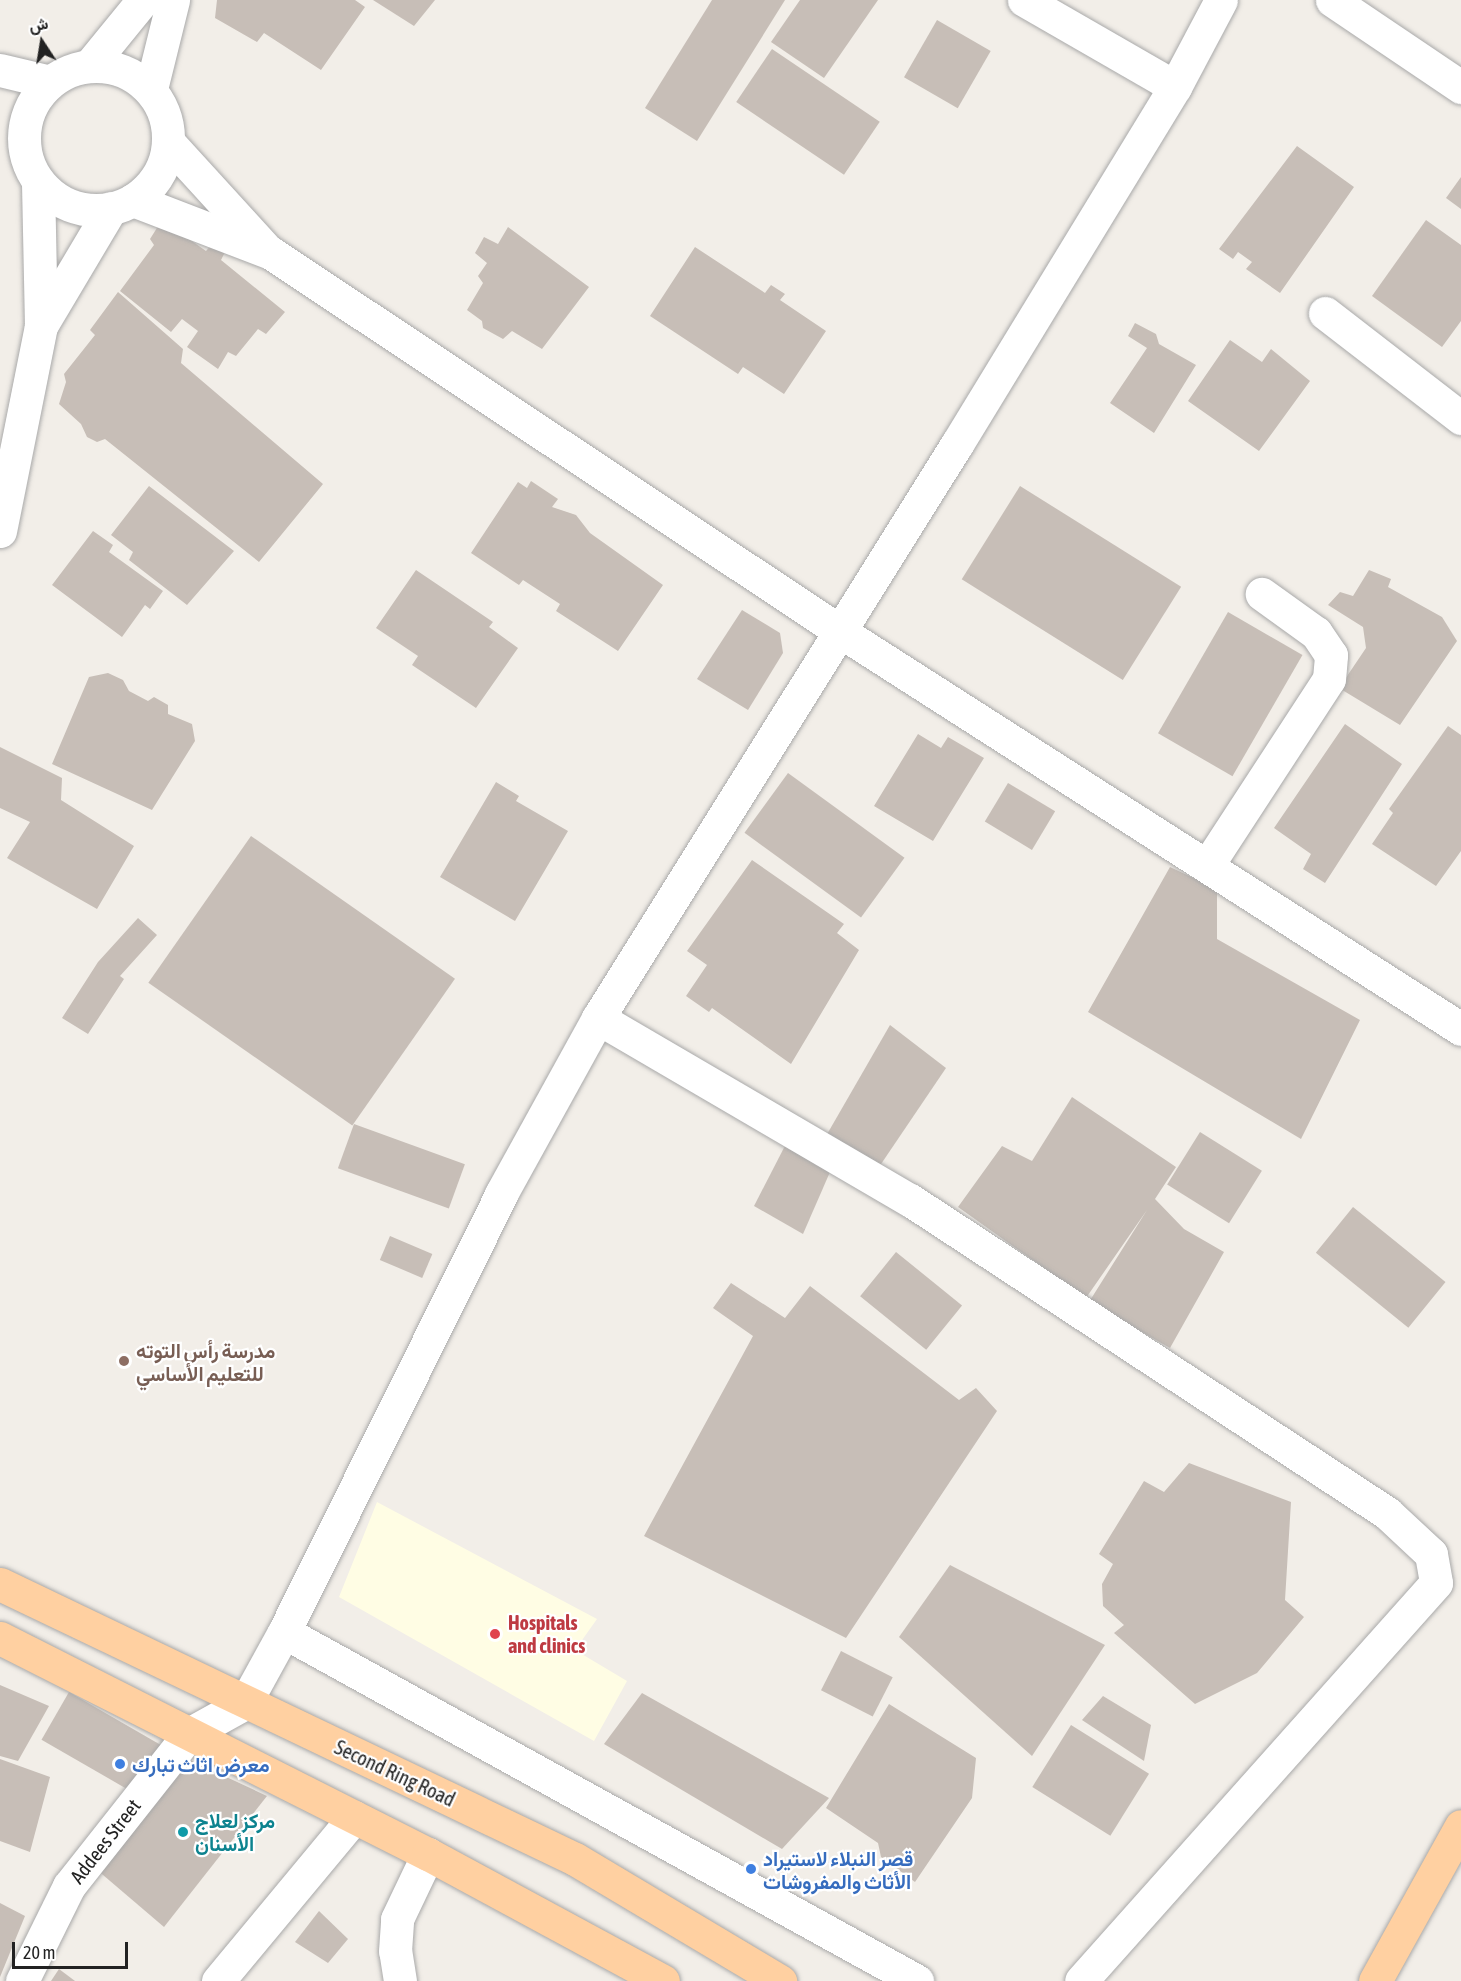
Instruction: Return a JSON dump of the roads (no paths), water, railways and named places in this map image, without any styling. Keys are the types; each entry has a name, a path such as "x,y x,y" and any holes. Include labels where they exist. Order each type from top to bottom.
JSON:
{"main road":[{"name":"Second Ring Road","path":"0,1584 575,1859 780,1981"},
{"path":"0,1638 428,1854 663,1981"},
{"path":"1375,1981 1461,1826"}],"street":[{"path":"90,65 143,0"},
{"path":"151,89 173,0"},
{"path":"1024,0 1175,87"},
{"path":"245,1703 284,1632 501,1194 598,1018 841,632 1175,87 1221,0"},
{"path":"1332,0 1461,87"},
{"path":"42,326 122,204 151,185 164,165 169,143 162,105 151,89 123,70 90,65 69,70 50,82 12,132 38,182 59,200 84,209 122,204 271,253"},
{"path":"0,70 50,82"},
{"path":"169,143 271,253 841,632 1461,1029"},
{"path":"0,531 42,326 38,182"},
{"path":"1325,314 1461,418"},
{"path":"1207,866 1329,679 1330,655 1316,633 1262,594"},
{"path":"598,1018 910,1200 1387,1513 1412,1532 1431,1554 1436,1583 1081,1981"},
{"path":"284,1632 917,1981"},
{"name":"Addees Street","path":"22,1981 69,1886 189,1734 245,1703"},
{"path":"218,1981 354,1816"},
{"path":"400,1981 395,1951 397,1918 428,1854"}],"place":[{"name":"مدرسة رأس التوته للتعليم الأساسي","path":"124,1361"},
{"name":"Hospitals and clinics","path":"495,1634"},
{"name":"معرض اثاث تبارك","path":"120,1764"},
{"name":"مركز لعلاج الأسنان","path":"183,1832"},
{"name":"قصر النبلاء ﻻستيراد اﻷثاث والمفروشات","path":"751,1869"}]}
